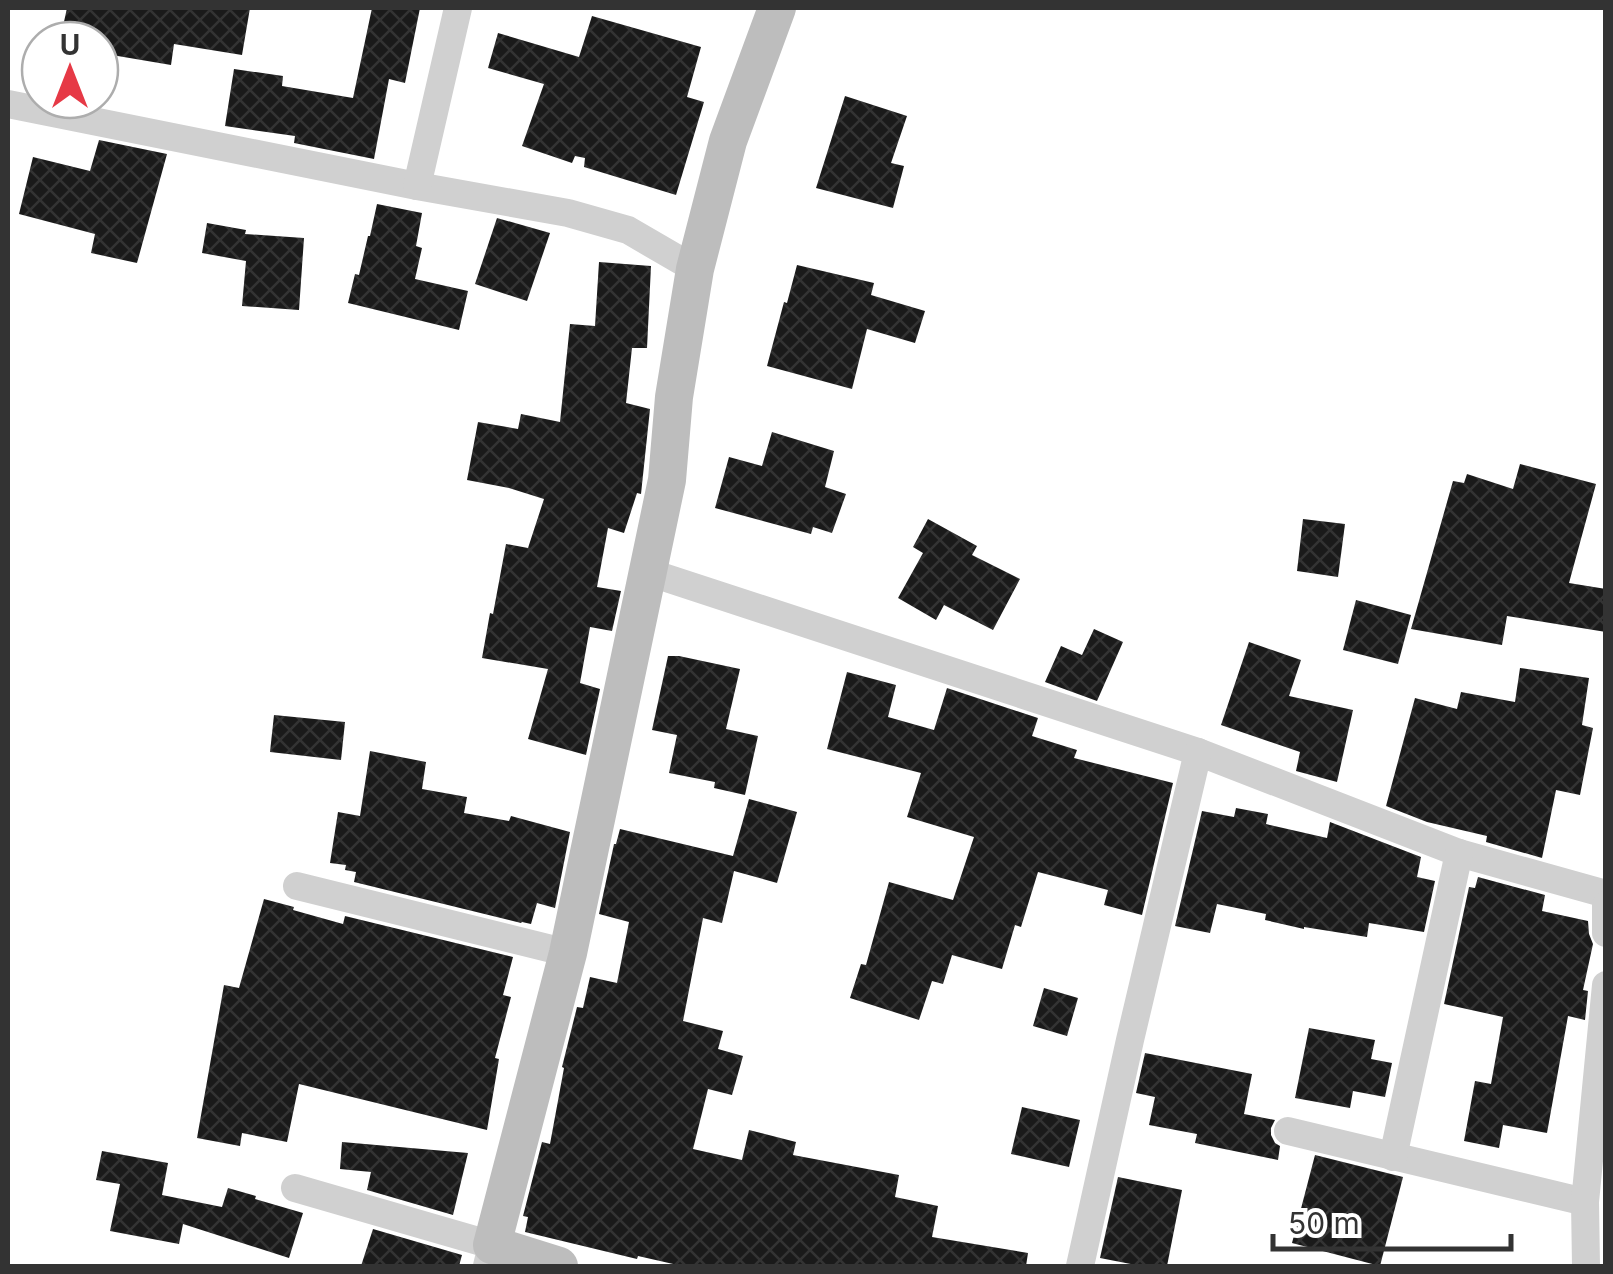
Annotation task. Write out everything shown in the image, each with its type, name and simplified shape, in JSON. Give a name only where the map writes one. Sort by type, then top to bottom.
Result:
[{"type":"street","points":[[417,186],[458,8]]},
{"type":"street","points":[[490,1256],[568,953],[648,572],[667,480],[674,397],[695,269],[728,141],[777,8]]},
{"type":"street","points":[[8,104],[568,213],[628,230],[695,269]]},
{"type":"street","points":[[648,572],[1198,752],[1459,853],[1606,894]]},
{"type":"street","points":[[1080,1266],[1198,752]]},
{"type":"street","points":[[1393,1158],[1459,853]]},
{"type":"street","points":[[297,886],[568,953]]},
{"type":"street","points":[[1606,906],[1606,933]]},
{"type":"street","points":[[1586,1266],[1586,1202],[1606,985]]},
{"type":"street","points":[[1288,1131],[1586,1202]]},
{"type":"street","points":[[295,1188],[490,1256],[559,1266]]},
{"type":"building","points":[[67,8],[250,8],[242,55],[174,44],[171,65],[120,56],[120,20],[64,20]]},
{"type":"building","points":[[372,8],[420,8],[405,83],[389,79],[374,159],[294,143],[295,136],[225,126],[234,69],[283,76],[282,86],[353,98]]},
{"type":"building","points":[[592,16],[701,47],[687,97],[704,102],[676,195],[584,167],[585,158],[575,156],[572,163],[522,146],[544,84],[488,68],[498,33],[579,57]]},
{"type":"building","points":[[845,96],[907,116],[891,163],[904,166],[893,208],[816,188]]},
{"type":"building","points":[[99,140],[167,154],[137,263],[91,253],[95,234],[19,214],[33,157],[90,171]]},
{"type":"building","points":[[377,204],[422,213],[416,246],[422,248],[415,279],[468,291],[459,330],[348,303]]},
{"type":"building","points":[[497,218],[550,233],[527,301],[475,284]]},
{"type":"building","points":[[207,223],[246,230],[245,234],[304,238],[299,310],[242,306],[246,261],[202,253]]},
{"type":"building","points":[[599,262],[651,266],[647,348],[632,348],[626,403],[650,409],[641,494],[637,493],[624,533],[608,528],[597,587],[621,591],[612,631],[590,627],[580,683],[600,689],[586,755],[528,739],[548,669],[482,658],[506,544],[528,548],[544,499],[467,480],[478,422],[518,429],[521,414],[560,422],[570,324],[595,326]]},
{"type":"building","points":[[797,265],[874,283],[871,295],[925,311],[915,343],[867,329],[852,389],[767,366]]},
{"type":"building","points":[[772,432],[834,451],[825,487],[846,494],[832,533],[813,527],[811,534],[715,508],[729,457],[762,466]]},
{"type":"building","points":[[1520,464],[1596,484],[1569,583],[1606,589],[1606,632],[1507,616],[1502,645],[1411,629],[1453,481],[1464,483],[1467,474],[1513,489]]},
{"type":"building","points":[[928,519],[977,546],[972,555],[1020,579],[993,630],[944,605],[936,620],[898,598],[923,553],[913,547]]},
{"type":"building","points":[[1303,519],[1345,524],[1338,577],[1297,571]]},
{"type":"building","points":[[1356,600],[1411,615],[1398,664],[1343,650]]},
{"type":"building","points":[[1094,629],[1123,642],[1097,701],[1045,682],[1061,646],[1082,655]]},
{"type":"building","points":[[1249,642],[1301,660],[1289,696],[1353,710],[1337,782],[1296,771],[1300,752],[1221,725]]},
{"type":"building","points":[[668,656],[740,669],[726,729],[758,736],[745,795],[714,788],[715,782],[669,773],[677,735],[652,730]]},
{"type":"building","points":[[1520,668],[1589,678],[1582,725],[1593,728],[1580,795],[1556,790],[1542,858],[1486,842],[1487,836],[1427,822],[1386,806],[1415,698],[1457,709],[1461,692],[1515,702]]},
{"type":"building","points":[[847,672],[896,685],[888,717],[934,730],[947,688],[1038,718],[1032,736],[1077,750],[1074,758],[1173,783],[1142,915],[1104,905],[1108,890],[1038,872],[1021,927],[1015,925],[1002,969],[952,955],[943,984],[932,981],[919,1020],[850,998],[861,964],[866,965],[889,882],[953,900],[974,837],[907,817],[921,773],[827,749]]},
{"type":"building","points":[[274,715],[345,722],[341,760],[270,752]]},
{"type":"building","points":[[370,751],[426,762],[422,789],[467,797],[464,813],[509,821],[511,816],[570,832],[555,908],[537,903],[531,924],[521,923],[354,882],[356,872],[345,870],[346,865],[330,863],[338,812],[360,816]]},
{"type":"building","points":[[749,799],[797,812],[777,883],[734,871],[722,923],[703,918],[683,1021],[723,1031],[718,1049],[743,1056],[732,1095],[708,1089],[693,1149],[742,1160],[749,1130],[796,1142],[793,1155],[899,1175],[895,1197],[938,1206],[932,1237],[1028,1253],[1026,1266],[682,1266],[525,1232],[528,1217],[523,1216],[542,1142],[550,1144],[562,1067],[577,1007],[583,1008],[590,977],[617,983],[629,922],[599,914],[620,829],[733,856]]},
{"type":"building","points":[[1236,808],[1268,814],[1266,824],[1327,838],[1330,822],[1421,857],[1417,877],[1435,881],[1424,932],[1369,923],[1367,937],[1304,929],[1265,920],[1266,914],[1217,904],[1210,933],[1175,926],[1202,811],[1234,817]]},
{"type":"building","points":[[1478,877],[1545,895],[1542,911],[1588,921],[1593,944],[1583,990],[1588,991],[1585,1020],[1568,1016],[1547,1133],[1503,1125],[1499,1148],[1464,1141],[1475,1081],[1491,1084],[1503,1017],[1444,1004],[1469,887],[1475,888]]},
{"type":"building","points":[[264,899],[343,924],[345,916],[513,957],[503,995],[511,997],[495,1058],[499,1059],[487,1130],[299,1084],[287,1142],[242,1133],[240,1146],[197,1138],[224,985],[239,988]]},
{"type":"building","points":[[1044,988],[1078,998],[1067,1036],[1033,1026]]},
{"type":"building","points":[[1309,1028],[1375,1040],[1371,1059],[1392,1063],[1385,1097],[1353,1091],[1350,1108],[1295,1098]]},
{"type":"building","points":[[1145,1053],[1252,1074],[1244,1114],[1275,1120],[1271,1135],[1280,1146],[1278,1160],[1195,1143],[1197,1134],[1149,1125],[1155,1097],[1136,1093]]},
{"type":"building","points":[[1022,1107],[1080,1120],[1069,1167],[1011,1154]]},
{"type":"building","points":[[342,1142],[468,1153],[453,1215],[367,1190],[371,1172],[340,1169]]},
{"type":"building","points":[[102,1151],[168,1163],[162,1195],[222,1207],[228,1188],[303,1213],[289,1258],[183,1224],[179,1244],[110,1231],[120,1184],[96,1180]]},
{"type":"building","points":[[1315,1155],[1403,1177],[1380,1266],[1292,1243]]},
{"type":"building","points":[[1118,1177],[1182,1190],[1167,1266],[1141,1266],[1100,1258]]},
{"type":"building","points":[[373,1229],[462,1255],[459,1266],[361,1266]]}]
